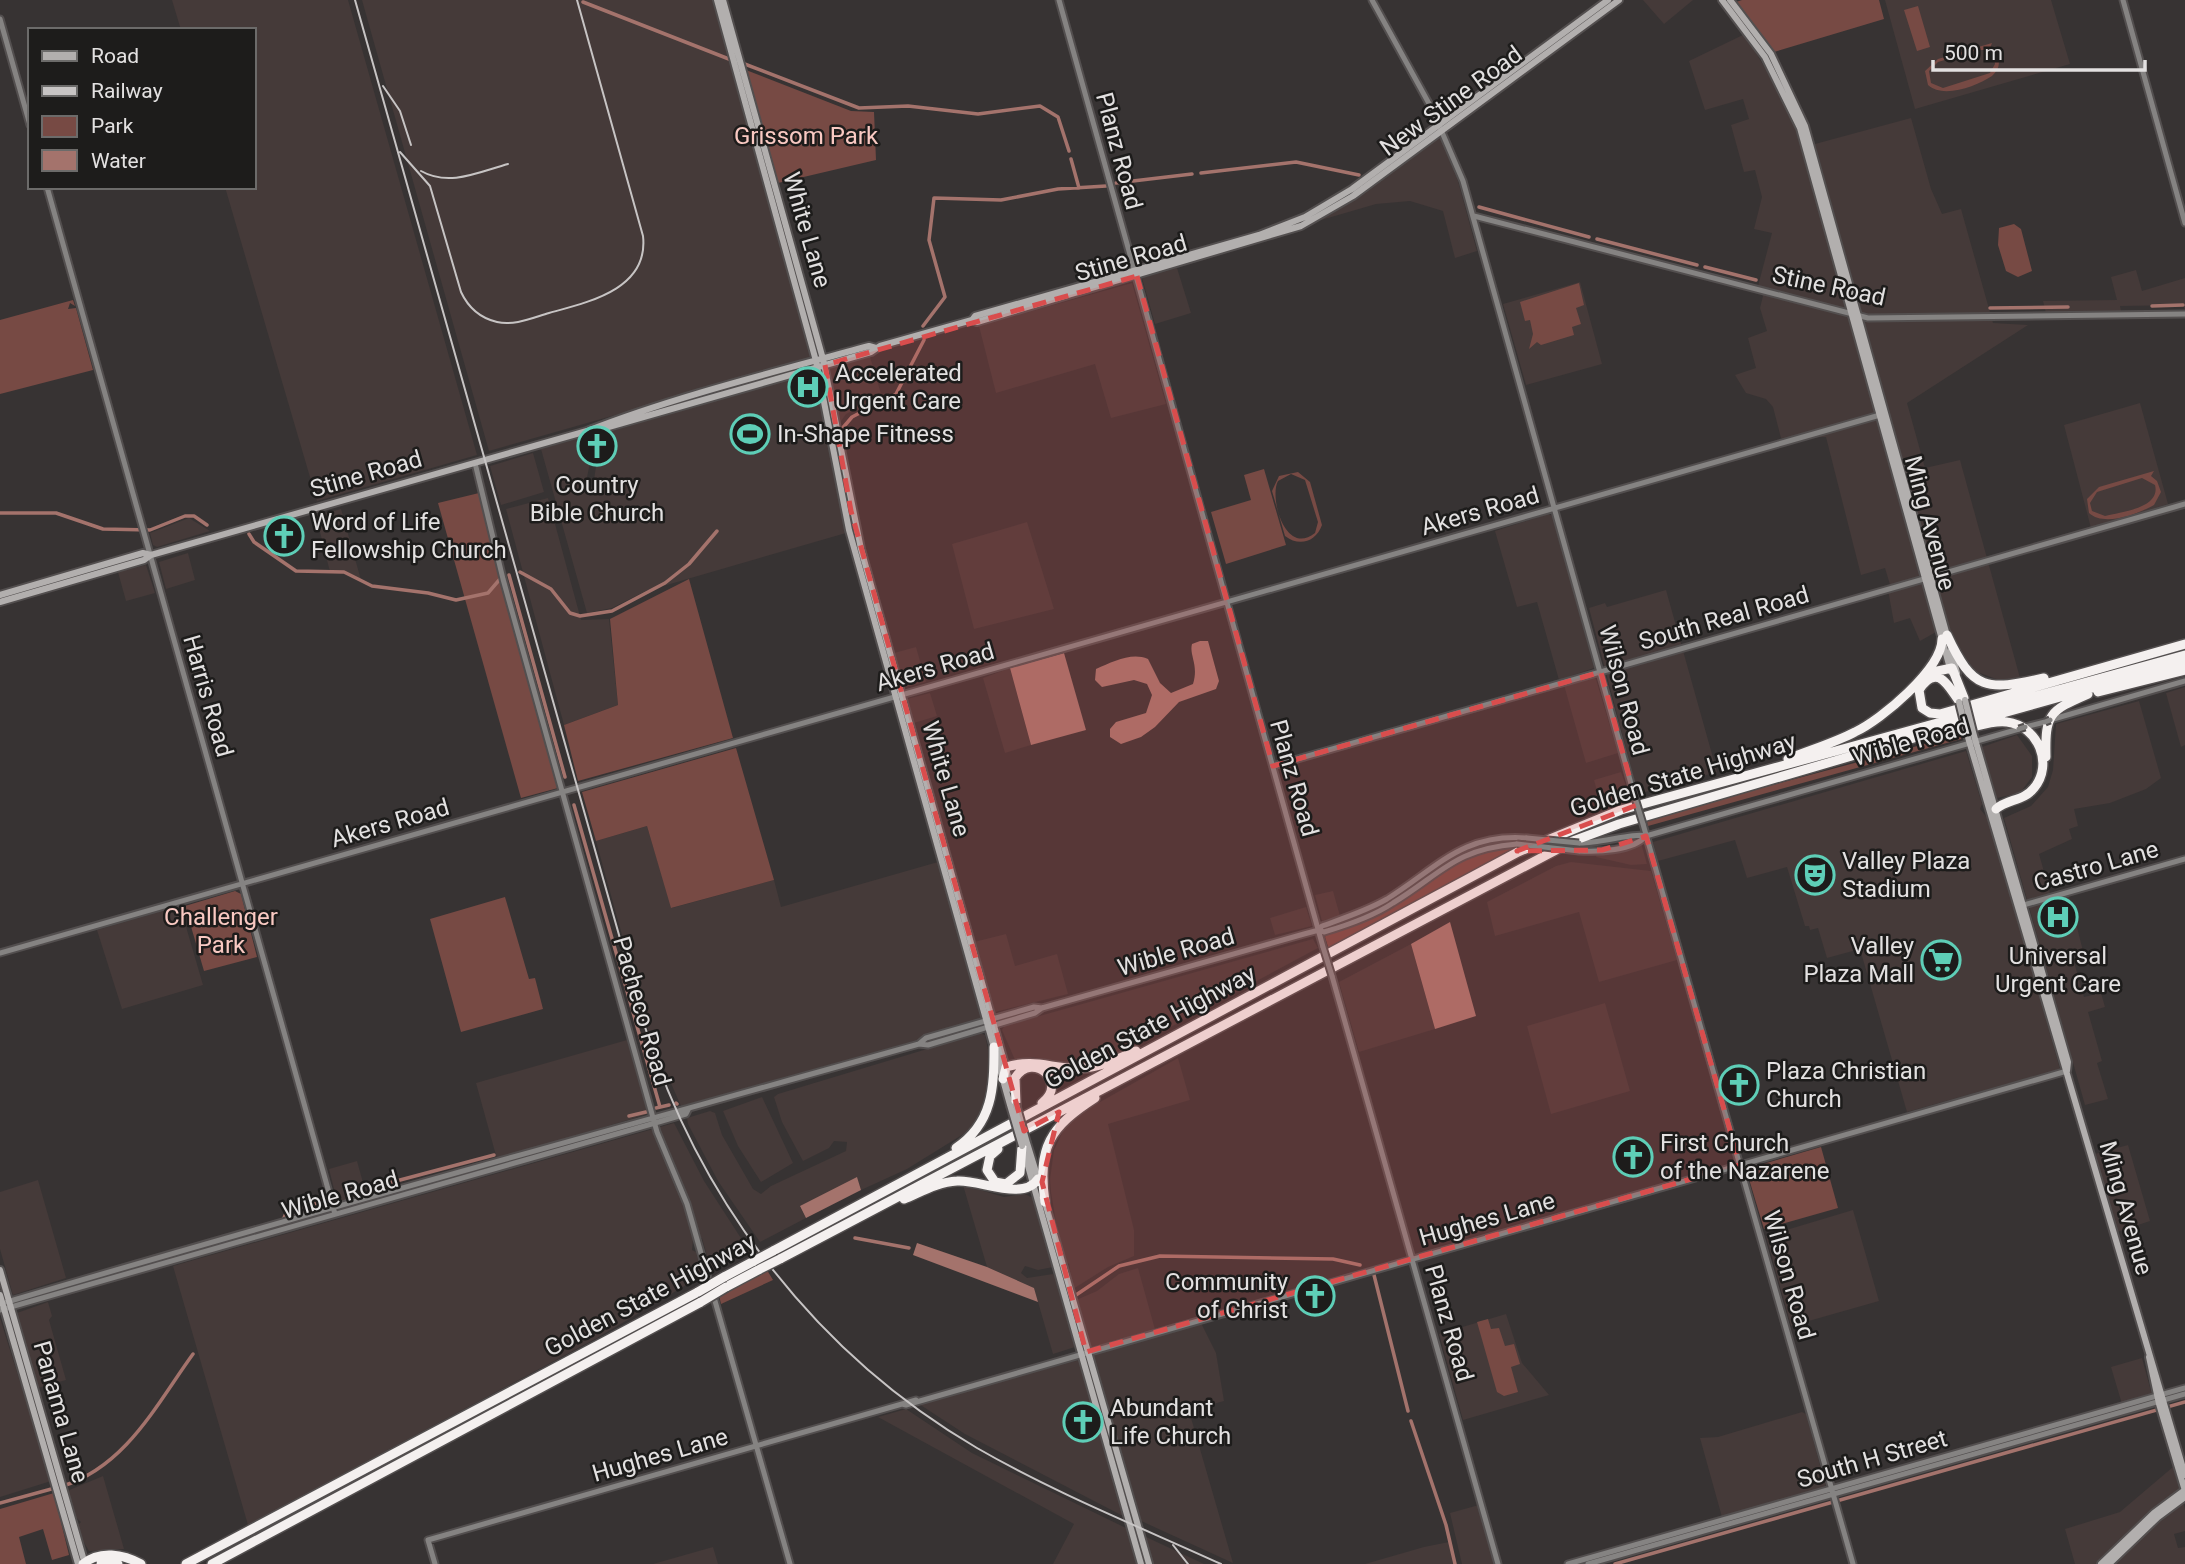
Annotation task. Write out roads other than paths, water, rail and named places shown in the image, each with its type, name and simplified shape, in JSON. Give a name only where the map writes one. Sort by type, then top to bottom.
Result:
[{"type":"highway","points":[[1751,774],[1857,732],[1876,719],[1939,658],[1944,637]]},
{"type":"highway","points":[[1944,637],[1964,669],[1985,685],[2002,688],[2077,675]]},
{"type":"highway","points":[[1962,700],[1949,684],[1940,678],[1929,680],[1919,690],[1922,708],[1937,714],[2185,644]]},
{"type":"highway","name":"Golden State Highway","points":[[212,1564],[700,1297],[1012,1122],[1548,838],[1620,810],[2185,654]]},
{"type":"highway","name":"Golden State Highway","points":[[776,1255],[873,1210],[1573,841],[1619,824],[2027,705],[2185,662]]},
{"type":"highway","points":[[1926,673],[1949,667],[1954,670],[1962,700]]},
{"type":"highway","points":[[2027,705],[2088,694],[2185,670]]},
{"type":"highway","points":[[1993,810],[2018,805],[2036,793],[2046,771],[2046,728],[2049,716],[2060,707],[2088,694]]},
{"type":"highway","points":[[1896,743],[1995,722],[2021,726],[2033,735],[2041,750],[2040,776],[2029,793],[1993,810]]},
{"type":"highway","points":[[1003,1079],[1006,1067],[1034,1061],[1066,1068],[1093,1067],[1173,1037]]},
{"type":"highway","points":[[878,1197],[961,1144],[978,1128],[993,1096],[994,1048]]},
{"type":"highway","points":[[1045,1202],[1043,1159],[1059,1124],[1153,1062]]},
{"type":"highway","points":[[1012,1122],[1050,1096],[1052,1085],[1047,1072],[1034,1067],[1020,1072],[1015,1082],[1013,1104]]},
{"type":"highway","points":[[1025,1145],[1017,1178],[1006,1184],[995,1182],[987,1170],[990,1156],[1026,1129]]},
{"type":"highway","points":[[873,1210],[954,1181],[1010,1189],[1036,1182]]},
{"type":"highway","name":"Golden State Highway","points":[[186,1564],[700,1297]]},
{"type":"highway","points":[[177,1564],[238,1536]]},
{"type":"highway","points":[[219,1564],[235,1551]]},
{"type":"highway","points":[[83,1564],[113,1555],[141,1564]]},
{"type":"highway","points":[[101,1564],[118,1564]]},
{"type":"main road","points":[[717,0],[729,20]]},
{"type":"main road","name":"White Lane","points":[[717,0],[735,53]]},
{"type":"main road","name":"White Lane","points":[[723,0],[746,104],[820,363],[838,439],[858,550],[869,575],[930,817],[940,842]]},
{"type":"main road","name":"New Stine Road","points":[[1299,223],[1353,197],[1608,0]]},
{"type":"main road","name":"New Stine Road","points":[[1442,128],[1619,0]]},
{"type":"main road","points":[[1722,0],[1749,33],[1771,54]]},
{"type":"main road","name":"Ming Avenue","points":[[1730,0],[1771,54],[1803,119],[1856,316],[1884,406],[1892,445]]},
{"type":"main road","points":[[1749,33],[1793,102]]},
{"type":"main road","name":"White Lane","points":[[739,71],[747,84],[812,319],[847,519],[949,873],[964,937],[1006,1067],[1013,1104]]},
{"type":"main road","name":"Ming Avenue","points":[[1793,102],[1820,197],[1839,243],[1871,380],[1900,472],[1970,734],[2009,852],[2030,952],[2067,1071],[2185,1492]]},
{"type":"main road","points":[[746,104],[759,129]]},
{"type":"main road","name":"Stine Road","points":[[972,320],[977,322],[1011,312],[1299,223]]},
{"type":"main road","name":"Stine Road","points":[[592,429],[598,430],[682,406],[727,387],[871,352],[876,348],[972,320],[975,316],[1136,273]]},
{"type":"main road","points":[[801,300],[812,319]]},
{"type":"main road","points":[[1011,312],[1031,300]]},
{"type":"main road","name":"Stine Road","points":[[0,602],[145,560],[150,555],[592,429],[597,425],[752,386],[820,363]]},
{"type":"main road","points":[[752,386],[778,373]]},
{"type":"main road","points":[[1871,380],[1884,406]]},
{"type":"main road","points":[[827,413],[831,416],[838,439]]},
{"type":"main road","name":"Ming Avenue","points":[[1900,472],[1912,506],[1928,577]]},
{"type":"main road","points":[[839,482],[851,511]]},
{"type":"main road","name":"Stine Road","points":[[0,595],[143,553],[150,555]]},
{"type":"main road","points":[[65,583],[95,568]]},
{"type":"main road","name":"Ming Avenue","points":[[1944,637],[1949,667]]},
{"type":"main road","name":"Ming Avenue","points":[[1993,810],[1997,837],[2040,965],[2068,1062],[2067,1071]]},
{"type":"main road","points":[[1997,837],[2009,852]]},
{"type":"main road","name":"White Lane","points":[[949,873],[959,896],[978,963],[994,1048],[1036,1182],[1049,1240],[1069,1287],[1084,1352],[1133,1513],[1144,1563]]},
{"type":"main road","points":[[964,937],[972,959],[978,963]]},
{"type":"main road","points":[[2030,952],[2040,965]]},
{"type":"main road","points":[[2048,1014],[2054,1026],[2058,1027]]},
{"type":"main road","name":"White Lane","points":[[1036,1182],[1045,1202],[1122,1497],[1144,1563]]},
{"type":"main road","name":"Panama Lane","points":[[0,1270],[4,1306],[13,1339],[40,1433],[83,1564]]},
{"type":"main road","name":"Panama Lane","points":[[0,1295],[27,1362],[56,1464],[59,1487]]},
{"type":"main road","points":[[13,1339],[27,1362]]},
{"type":"main road","name":"Ming Avenue","points":[[2164,1412],[2185,1475]]},
{"type":"main road","points":[[40,1433],[51,1459],[56,1464]]},
{"type":"main road","points":[[2101,1564],[2154,1513],[2185,1492]]},
{"type":"main road","points":[[2109,1564],[2185,1492]]},
{"type":"main road","points":[[1122,1497],[1133,1513]]},
{"type":"street","name":"Planz Road","points":[[1059,0],[1498,1564]]},
{"type":"street","name":"Wilson Road","points":[[1371,0],[1442,128],[1474,216],[1635,797],[1853,1564]]},
{"type":"street","points":[[2123,0],[2185,223]]},
{"type":"street","points":[[0,19],[28,118]]},
{"type":"street","name":"Harris Road","points":[[48,189],[335,1211]]},
{"type":"street","name":"Stine Road","points":[[1474,216],[1856,316],[1886,320],[2185,314]]},
{"type":"street","name":"Akers Road","points":[[0,953],[1881,415]]},
{"type":"street","name":"Pacheco Road","points":[[475,463],[503,579],[654,1120],[687,1204],[790,1564]]},
{"type":"street","name":"South Real Road","points":[[1273,766],[2185,504]]},
{"type":"street","name":"Wible Road","points":[[1319,930],[1324,932],[1350,924],[1382,910],[1464,855],[1488,847],[1517,844],[1579,847],[1640,833],[1646,836],[2185,681]]},
{"type":"street","name":"Wible Road","points":[[4,1306],[240,1242],[576,1138],[686,1114],[688,1110],[919,1044],[952,1038],[1034,1007],[1042,1008],[1319,930],[1322,926],[1379,904],[1457,850],[1486,840],[1528,838],[1579,847]]},
{"type":"street","name":"Castro Lane","points":[[2020,906],[2185,859]]},
{"type":"street","name":"Wible Road","points":[[919,1044],[926,1038],[991,1023]]},
{"type":"street","points":[[952,1038],[953,1033],[962,1028]]},
{"type":"street","name":"Hughes Lane","points":[[435,1564],[428,1540],[2067,1071]]},
{"type":"street","name":"Wible Road","points":[[4,1306],[97,1282],[133,1266],[552,1151],[654,1120]]},
{"type":"street","points":[[552,1151],[575,1142],[576,1138]]},
{"type":"street","points":[[240,1242],[270,1227]]},
{"type":"street","name":"South H Street","points":[[2161,1400],[2185,1388]]},
{"type":"street","name":"South H Street","points":[[1588,1564],[1834,1497],[2185,1394]]},
{"type":"street","name":"South H Street","points":[[1568,1564],[1834,1497]]},
{"type":"water","points":[[1208,641],[1219,681],[1216,689],[1179,702],[1155,727],[1141,737],[1121,744],[1110,737],[1110,729],[1116,722],[1146,713],[1152,695],[1147,684],[1134,680],[1102,687],[1095,680],[1096,669],[1129,657],[1142,657],[1148,659],[1160,683],[1171,693],[1193,684],[1195,671],[1192,644]]},
{"type":"water","points":[[1064,653],[1086,730],[1031,745],[1010,668]]},
{"type":"water","points":[[1450,922],[1476,1016],[1435,1029],[1411,944]]},
{"type":"water","points":[[857,1177],[861,1190],[806,1218],[800,1206]]},
{"type":"water","points":[[917,1243],[987,1267],[1034,1288],[1038,1302],[913,1255]]},
{"type":"waterway","points":[[583,2],[734,61]]},
{"type":"waterway","points":[[742,63],[859,108],[908,106],[978,114],[1040,106],[1058,117],[1069,151]]},
{"type":"waterway","points":[[1071,159],[1079,188]]},
{"type":"waterway","points":[[1201,173],[1296,162],[1359,175]]},
{"type":"waterway","points":[[1116,183],[1192,174]]},
{"type":"waterway","points":[[923,326],[945,297],[929,240],[934,198],[1001,200],[1058,189],[1106,186]]},
{"type":"waterway","points":[[1479,207],[1589,237]]},
{"type":"waterway","points":[[1597,239],[1697,265]]},
{"type":"waterway","points":[[1705,267],[1756,280]]},
{"type":"waterway","points":[[2152,306],[2183,305]]},
{"type":"waterway","points":[[1990,308],[2068,307]]},
{"type":"waterway","points":[[841,430],[852,417],[896,394],[924,340]]},
{"type":"waterway","points":[[0,513],[56,513],[103,529],[150,530],[185,516],[194,516],[207,525]]},
{"type":"waterway","points":[[520,572],[551,589],[570,613],[580,616],[612,611],[665,583],[689,564],[717,531]]},
{"type":"waterway","points":[[249,534],[254,542],[296,571],[344,572],[372,586],[428,593],[456,600],[488,593],[500,579]]},
{"type":"waterway","points":[[509,575],[565,777]]},
{"type":"waterway","points":[[574,805],[660,1107]]},
{"type":"waterway","points":[[656,1108],[669,1105]]},
{"type":"waterway","points":[[629,1116],[646,1112]]},
{"type":"waterway","points":[[370,1188],[494,1155]]},
{"type":"waterway","points":[[284,1218],[287,1211],[324,1201]]},
{"type":"waterway","points":[[855,1238],[909,1248]]},
{"type":"waterway","points":[[1076,1295],[1119,1266],[1160,1256],[1333,1259],[1360,1265]]},
{"type":"waterway","points":[[1374,1275],[1408,1411]]},
{"type":"waterway","points":[[63,1486],[85,1477],[122,1449],[138,1432],[193,1354]]},
{"type":"waterway","points":[[1615,1564],[2185,1402]]},
{"type":"waterway","points":[[1411,1421],[1446,1525],[1455,1564]]},
{"type":"waterway","points":[[0,1503],[55,1488]]},
{"type":"railway","points":[[355,0],[645,1027],[669,1092],[698,1154],[732,1213],[772,1269],[817,1320],[866,1368],[919,1410],[977,1448],[1037,1480],[1221,1564]]},
{"type":"railway","points":[[400,152],[430,186],[461,292],[471,307],[485,318],[503,323],[523,321],[598,298],[626,281],[636,269],[642,254],[643,236],[577,0]]},
{"type":"railway","points":[[383,86],[400,111],[411,145]]},
{"type":"railway","points":[[421,171],[432,176],[453,178],[508,164]]},
{"type":"railway","points":[[1173,1545],[1188,1564]]},
{"type":"place","name":"Accelerated Urgent Care","points":[[808,387]]},
{"type":"place","name":"In-Shape Fitness","points":[[750,434]]},
{"type":"place","name":"Country Bible Church","points":[[597,446]]},
{"type":"place","name":"Word of Life Fellowship Church","points":[[284,536]]},
{"type":"place","name":"Valley Plaza Stadium","points":[[1815,875]]},
{"type":"place","name":"Universal Urgent Care","points":[[2058,917]]},
{"type":"place","name":"Valley Plaza Mall","points":[[1941,960]]},
{"type":"place","name":"Plaza Christian Church","points":[[1739,1085]]},
{"type":"place","name":"First Church of the Nazarene","points":[[1633,1157]]},
{"type":"place","name":"Community of Christ","points":[[1315,1296]]},
{"type":"place","name":"Abundant Life Church","points":[[1083,1422]]},
{"type":"park label","name":"Grissom Park","points":[[806,136]]},
{"type":"park label","name":"Challenger Park","points":[[221,931]]}]
